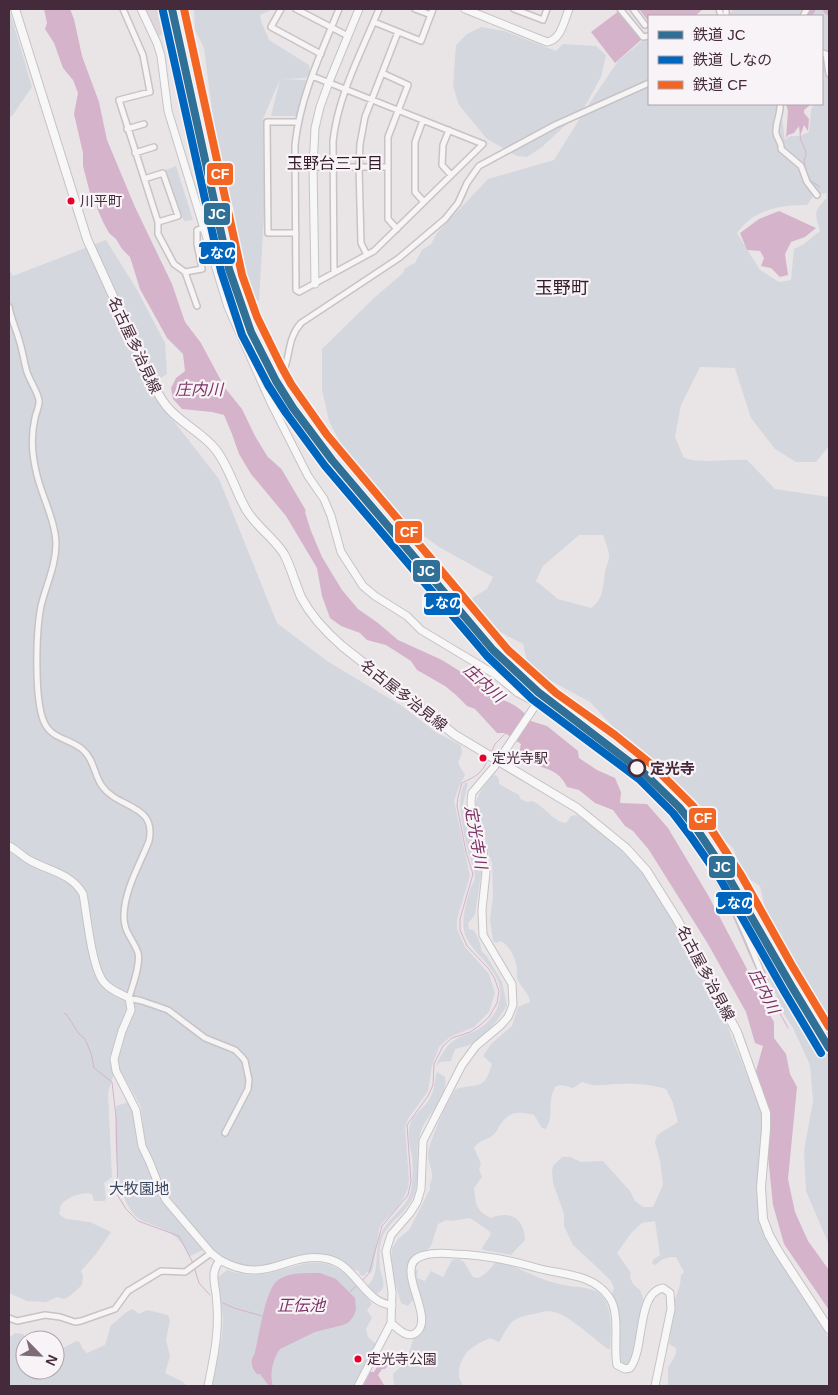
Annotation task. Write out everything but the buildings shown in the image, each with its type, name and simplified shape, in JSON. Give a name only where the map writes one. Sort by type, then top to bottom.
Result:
[{"type":"main road","name":"名古屋多治見線","points":[[15,9],[87,240],[161,399],[169,410],[215,449],[223,461],[246,510],[278,545],[285,556],[302,598],[324,630],[455,735],[577,808],[626,848],[646,870],[678,921],[737,1032],[766,1112],[760,1186],[763,1219],[778,1251],[829,1329]]},
{"type":"street","points":[[123,9],[143,55],[150,92],[119,100],[158,222],[158,234],[174,264],[185,272],[197,306]]},
{"type":"street","points":[[141,9],[161,56],[168,111],[228,308],[264,389],[308,476],[324,499],[341,552],[363,586],[375,596],[407,616],[421,630],[496,675],[518,693],[537,703],[598,746],[651,790],[679,822],[703,854],[718,879],[738,918],[765,982]]},
{"type":"street","points":[[281,9],[272,27],[321,54]]},
{"type":"street","points":[[296,9],[348,36]]},
{"type":"street","points":[[312,76],[483,144],[374,251],[300,292],[296,290],[295,167],[297,122],[312,76],[339,9]]},
{"type":"street","points":[[315,284],[313,167],[316,122],[329,82],[359,9]]},
{"type":"street","points":[[334,272],[334,126],[346,89],[379,9]]},
{"type":"street","points":[[416,9],[431,15]]},
{"type":"street","points":[[374,22],[421,41],[434,9]]},
{"type":"street","points":[[465,9],[547,42],[554,42],[558,37],[569,9]]},
{"type":"street","points":[[516,9],[543,20],[547,9]]},
{"type":"street","points":[[620,9],[643,37],[648,36]]},
{"type":"street","points":[[633,9],[645,25]]},
{"type":"street","points":[[367,255],[361,243],[359,167],[362,130],[398,32]]},
{"type":"street","points":[[823,53],[826,54],[829,74]]},
{"type":"street","points":[[382,73],[408,85],[388,137],[388,219],[397,229]]},
{"type":"street","points":[[280,378],[285,370],[294,331],[301,323],[399,258],[445,219],[458,203],[467,183],[480,166],[555,125],[648,83]]},
{"type":"street","points":[[780,105],[776,135],[781,143],[781,149],[801,166],[807,182],[817,195]]},
{"type":"street","points":[[423,120],[415,142],[415,192],[424,202]]},
{"type":"street","points":[[296,233],[268,233],[267,122],[297,122]]},
{"type":"street","points":[[127,129],[144,124]]},
{"type":"street","points":[[449,130],[443,145],[442,165],[452,175]]},
{"type":"street","points":[[136,153],[154,147]]},
{"type":"street","points":[[295,167],[388,167]]},
{"type":"street","points":[[144,179],[164,173],[178,216],[158,222]]},
{"type":"street","points":[[185,272],[202,269],[197,244],[197,230],[204,228]]},
{"type":"street","points":[[9,307],[21,345],[26,371],[40,402],[34,419],[34,461],[40,490],[50,517],[56,542],[54,564],[43,598],[39,623],[37,670],[39,704],[43,720],[52,733],[83,749],[89,757],[98,779],[108,793],[142,812],[149,824],[150,833],[148,841],[129,889],[124,913],[124,926],[138,956],[136,974],[129,998],[131,1010],[122,1031],[114,1059],[116,1071],[136,1110],[142,1146],[158,1186],[166,1200],[211,1253],[220,1260],[235,1268],[252,1271],[306,1259],[329,1259],[344,1267],[382,1304],[392,1305]]},
{"type":"street","points":[[264,389],[273,384]]},
{"type":"street","points":[[358,1386],[391,1323],[392,1292],[386,1264],[386,1251],[391,1235],[417,1202],[422,1190],[423,1141],[462,1065],[476,1046],[508,1018],[513,1005],[512,984],[483,935],[482,910],[486,872],[470,808],[472,794],[495,758],[537,703]]},
{"type":"street","points":[[9,846],[32,862],[70,878],[78,886],[83,894],[96,963],[101,978],[107,985],[129,998],[168,1010],[205,1038],[235,1050],[242,1057],[245,1061],[249,1080],[248,1089],[225,1133]]},
{"type":"street","points":[[9,1318],[17,1321],[45,1315],[60,1316],[75,1322],[81,1321],[114,1309],[128,1291],[161,1271],[182,1273],[211,1253]]},
{"type":"street","points":[[391,1323],[403,1333],[409,1335],[416,1333],[421,1327],[420,1309],[411,1281],[410,1271],[412,1263],[418,1257],[439,1253],[472,1254],[503,1258],[579,1276],[603,1291],[610,1298],[613,1307],[616,1365],[625,1369],[630,1368],[636,1358],[640,1331],[651,1296],[663,1288],[670,1293],[671,1309],[655,1386]]},
{"type":"street","points":[[208,1386],[218,1336],[218,1312],[213,1273],[220,1260]]},
{"type":"shaded area","points":[[144,9],[168,9],[173,33],[157,36]]},
{"type":"green space","points":[[9,9],[32,87],[12,116],[9,117]]},
{"type":"green space","points":[[194,9],[273,9],[260,15],[269,40],[309,65],[310,73],[305,78],[281,79],[306,80],[296,116],[271,116],[280,79],[263,119],[265,198],[259,301],[255,298],[234,232],[216,141],[204,48],[195,30]]},
{"type":"green space","points":[[735,9],[825,9],[829,13],[829,446],[816,462],[796,462],[775,449],[751,418],[735,368],[700,367],[681,405],[675,437],[684,458],[708,461],[747,460],[775,489],[829,497],[829,1245],[806,1191],[804,1151],[813,1101],[810,1065],[793,1028],[784,1014],[766,971],[758,937],[766,912],[760,886],[743,875],[733,848],[724,840],[717,826],[683,802],[590,702],[529,669],[523,644],[502,633],[485,628],[462,604],[487,589],[493,577],[439,547],[381,505],[350,462],[329,421],[322,390],[322,349],[374,298],[403,273],[405,268],[415,263],[422,250],[431,244],[437,233],[488,179],[554,160],[618,61],[648,36],[648,105],[780,105],[785,140],[790,136],[800,136],[809,132],[811,110],[814,105],[823,105],[823,15],[726,15]],"holes":[[[826,193],[827,198],[819,206],[816,213],[820,231],[804,244],[794,249],[791,280],[779,282],[760,270],[737,233],[744,225],[752,218],[768,210],[787,206],[807,205],[814,195]],[[579,535],[603,535],[609,559],[602,593],[598,601],[591,608],[558,599],[536,581],[543,566]]]},
{"type":"green space","points":[[481,27],[504,31],[556,51],[563,44],[596,46],[606,55],[601,77],[584,108],[542,147],[527,157],[517,156],[487,139],[459,105],[453,86],[456,45],[467,34]]},
{"type":"green space","points":[[176,166],[193,220],[184,221],[166,170]]},
{"type":"green space","points":[[106,240],[136,288],[165,343],[167,374],[147,387],[219,479],[277,623],[327,661],[402,706],[437,733],[461,745],[462,753],[458,763],[465,775],[454,801],[470,876],[457,919],[457,929],[465,947],[489,974],[495,993],[489,1012],[474,1027],[450,1037],[439,1047],[432,1066],[428,1091],[408,1119],[405,1127],[408,1188],[398,1207],[382,1223],[379,1229],[373,1268],[371,1273],[367,1272],[364,1276],[360,1275],[359,1271],[349,1268],[328,1256],[263,1267],[237,1266],[220,1257],[209,1247],[162,1187],[156,1165],[145,1145],[141,1107],[122,1073],[114,1073],[108,1093],[112,1177],[104,1183],[105,1201],[94,1201],[92,1194],[89,1193],[80,1194],[63,1202],[59,1214],[66,1219],[90,1222],[111,1232],[96,1254],[81,1271],[83,1276],[82,1285],[70,1296],[64,1299],[57,1297],[46,1302],[27,1301],[9,1293],[9,270],[13,276]]},
{"type":"green space","points":[[496,775],[499,779],[499,784],[519,795],[520,799],[537,803],[561,822],[566,823],[571,816],[577,815],[602,832],[641,870],[670,914],[722,1012],[761,1111],[762,1132],[758,1215],[770,1244],[829,1338],[829,1386],[668,1386],[668,1368],[676,1354],[676,1348],[669,1344],[675,1299],[681,1275],[684,1272],[676,1257],[665,1258],[656,1265],[652,1264],[653,1260],[660,1255],[655,1221],[642,1223],[632,1232],[617,1253],[631,1273],[630,1278],[640,1290],[645,1303],[634,1357],[628,1366],[621,1364],[619,1361],[616,1308],[612,1294],[614,1288],[611,1281],[573,1245],[564,1226],[564,1214],[553,1183],[552,1170],[553,1166],[562,1157],[570,1157],[581,1162],[603,1161],[630,1191],[635,1201],[643,1207],[653,1207],[663,1185],[660,1160],[655,1143],[657,1135],[678,1122],[673,1103],[666,1089],[654,1086],[642,1084],[596,1085],[582,1082],[573,1088],[562,1085],[556,1086],[551,1097],[550,1118],[546,1129],[542,1128],[534,1115],[515,1113],[507,1117],[494,1134],[474,1148],[481,1163],[479,1169],[482,1177],[474,1188],[475,1198],[479,1209],[491,1218],[505,1215],[516,1218],[522,1227],[525,1240],[511,1255],[483,1250],[482,1248],[491,1234],[470,1218],[446,1220],[438,1224],[431,1246],[425,1252],[412,1257],[410,1262],[408,1278],[414,1299],[408,1306],[401,1303],[393,1277],[392,1248],[398,1239],[409,1230],[430,1189],[432,1175],[428,1154],[439,1121],[456,1089],[483,1082],[492,1064],[483,1056],[491,1044],[512,1026],[518,1007],[530,1002],[528,995],[517,978],[512,953],[504,943],[493,941],[490,919],[493,897],[492,863],[481,820],[475,810],[480,792],[492,776]]},
{"type":"green space","points":[[465,783],[468,783],[463,804],[464,817],[482,868],[475,915],[468,923],[469,929],[473,930],[477,935],[482,952],[486,955],[502,982],[507,1005],[500,1016],[479,1039],[467,1046],[455,1049],[451,1061],[440,1062],[436,1067],[439,1059],[452,1041],[486,1024],[495,1012],[500,997],[498,980],[489,966],[471,946],[464,927],[465,906],[475,876],[460,810],[460,799]]},
{"type":"green space","points":[[437,1072],[445,1077],[444,1091],[421,1131],[418,1148],[417,1183],[412,1199],[388,1227],[382,1238],[379,1261],[383,1285],[381,1291],[375,1295],[367,1286],[374,1276],[379,1239],[386,1226],[409,1197],[411,1191],[413,1169],[409,1137],[410,1125],[432,1095]]},
{"type":"green space","name":"大牧園地","points":[[129,1102],[157,1190],[203,1250],[190,1256],[175,1236],[139,1219],[130,1209],[124,1196],[117,1166],[116,1106]]},
{"type":"green space","points":[[459,1259],[464,1262],[473,1277],[478,1278],[485,1274],[497,1261],[548,1281],[593,1290],[600,1294],[605,1300],[610,1316],[610,1349],[567,1318],[549,1311],[523,1316],[514,1320],[508,1326],[499,1342],[490,1338],[469,1350],[459,1368],[459,1378],[464,1386],[394,1386],[393,1374],[403,1363],[413,1339],[422,1332],[425,1322],[413,1273],[415,1269],[418,1270],[417,1278],[425,1281],[431,1271],[443,1277],[452,1260]]},
{"type":"green space","name":"定光寺公園","points":[[307,1263],[325,1263],[340,1270],[358,1286],[372,1304],[367,1310],[372,1318],[366,1329],[368,1337],[377,1345],[355,1386],[212,1386],[222,1336],[223,1319],[218,1277],[227,1270],[249,1275],[268,1273]]},
{"type":"green space","points":[[133,1309],[139,1314],[147,1310],[168,1315],[170,1321],[166,1340],[170,1356],[165,1373],[187,1386],[9,1386],[9,1338],[15,1333],[15,1380],[65,1380],[65,1347],[76,1341],[80,1342],[82,1348],[87,1353],[105,1345],[111,1325]]},
{"type":"water","name":"庄内川","points":[[44,9],[70,9],[82,56],[99,102],[107,140],[135,207],[172,284],[185,322],[201,343],[225,388],[242,409],[255,436],[289,492],[305,512],[322,557],[342,590],[358,609],[398,640],[442,660],[482,685],[494,698],[515,706],[531,721],[547,726],[578,751],[579,758],[597,770],[615,778],[621,792],[620,803],[647,804],[668,828],[708,895],[747,969],[753,986],[774,1022],[774,1038],[786,1054],[790,1074],[797,1087],[788,1179],[795,1212],[808,1241],[829,1270],[829,1310],[784,1244],[773,1205],[768,1156],[770,1112],[756,1071],[763,1046],[755,1043],[746,1012],[708,944],[649,850],[633,831],[625,826],[613,810],[595,803],[579,790],[567,787],[557,774],[525,759],[519,753],[521,744],[505,733],[497,733],[475,709],[467,706],[445,686],[417,670],[411,661],[386,645],[367,640],[360,633],[341,626],[330,618],[322,596],[317,568],[286,516],[251,474],[239,454],[224,415],[182,409],[173,399],[171,388],[176,378],[185,371],[183,354],[167,338],[140,289],[130,257],[109,233],[97,208],[98,200],[90,193],[83,166],[83,153],[74,114],[78,93],[73,80],[63,68],[54,43],[45,29],[47,23]]},
{"type":"water","points":[[639,9],[703,9],[696,15],[648,15],[648,21]]},
{"type":"water","points":[[619,11],[641,40],[615,63],[591,32]]},
{"type":"water","points":[[786,105],[810,105],[804,110],[809,119],[808,131],[804,125],[800,136],[799,126],[794,133],[786,138],[788,111]]},
{"type":"water","points":[[779,211],[816,228],[805,237],[791,242],[785,254],[788,275],[780,277],[771,268],[761,266],[764,258],[760,251],[747,250],[740,233],[759,219]]},
{"type":"water","name":"正伝池","points":[[320,1273],[336,1279],[355,1298],[356,1310],[353,1317],[343,1325],[315,1332],[280,1349],[272,1367],[271,1377],[273,1386],[269,1386],[260,1374],[254,1371],[252,1358],[255,1354],[269,1293],[273,1285],[282,1277]]},
{"type":"water","points":[[381,1354],[387,1358],[389,1364],[378,1375],[384,1385],[363,1386],[370,1372],[374,1372],[377,1367],[374,1364]]},
{"type":"waterway","points":[[808,15],[811,9]]},
{"type":"waterway","points":[[800,135],[806,153],[804,160],[806,173]]},
{"type":"waterway","points":[[808,179],[820,187]]},
{"type":"waterway","points":[[194,208],[199,226]]},
{"type":"waterway","name":"庄内川","points":[[267,462],[278,472],[301,511]]},
{"type":"waterway","name":"定光寺川","points":[[491,753],[495,744],[506,733]]},
{"type":"waterway","name":"定光寺川","points":[[361,1282],[369,1273],[382,1226],[408,1195],[411,1181],[407,1125],[428,1096],[433,1085],[434,1064],[443,1046],[452,1038],[470,1032],[479,1026],[489,1017],[497,1003],[499,991],[494,977],[467,946],[460,930],[460,919],[473,874],[466,852],[457,806],[458,797],[462,783],[478,774],[488,759]]},
{"type":"waterway","points":[[636,781],[650,793]]},
{"type":"waterway","points":[[655,798],[684,833],[710,871],[725,898],[756,968]]},
{"type":"waterway","points":[[764,984],[788,1028]]},
{"type":"waterway","points":[[64,1013],[79,1034],[85,1039],[91,1053],[94,1068],[112,1082],[116,1117],[118,1196],[126,1209],[138,1221],[179,1236],[193,1263]]},
{"type":"waterway","points":[[194,1267],[199,1283],[210,1295]]},
{"type":"waterway","name":"定光寺川","points":[[350,1292],[358,1284]]},
{"type":"waterway","points":[[223,1303],[262,1316]]},
{"type":"rail line","name":"JC","points":[[172,9],[229,269],[251,332],[276,381],[293,408],[332,460],[493,650],[538,692],[644,773],[679,807],[696,828],[726,873],[829,1048]]},
{"type":"rail line","name":"CF","points":[[184,9],[242,275],[257,317],[291,384],[327,435],[508,650],[556,693],[615,735],[651,764],[692,805],[711,829],[741,875],[829,1027]]},
{"type":"rail line","name":"しなの","points":[[163,11],[221,271],[242,335],[268,385],[325,466],[487,656],[532,699],[639,779],[673,813],[719,877],[821,1053]]},
{"type":"place","name":"川平町","points":[[71,201]]},
{"type":"place","name":"定光寺駅","points":[[483,758]]},
{"type":"place","name":"定光寺","points":[[637,768]]},
{"type":"place","name":"定光寺公園","points":[[358,1359]]},
{"type":"district","name":"玉野台三丁目","points":[[335,163]]},
{"type":"district","name":"玉野町","points":[[562,288]]}]
